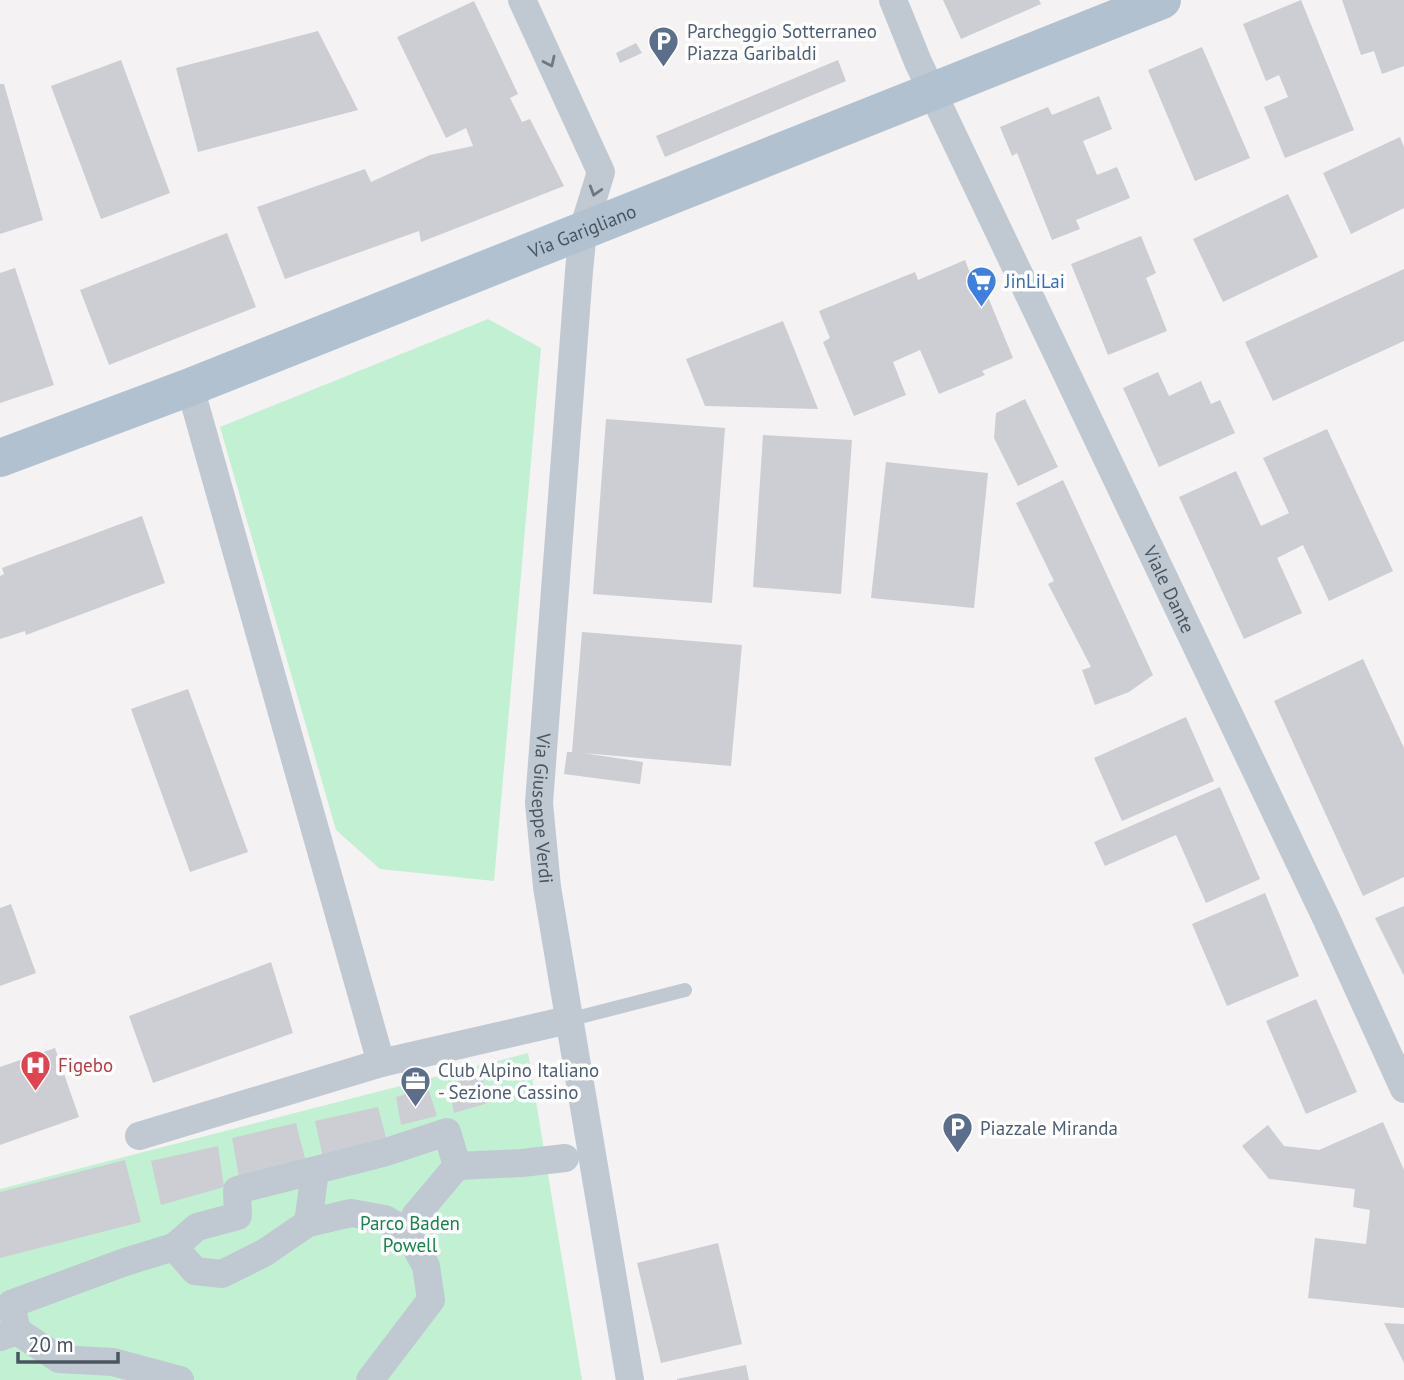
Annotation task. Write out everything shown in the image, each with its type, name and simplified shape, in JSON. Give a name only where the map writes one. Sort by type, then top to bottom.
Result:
[{"type":"main road","name":"Via Garigliano","points":[[0,458],[191,387],[583,230],[926,76],[1162,0]]},
{"type":"street","name":"Via Giuseppe Verdi","points":[[522,0],[601,172],[583,230],[539,803],[547,887],[630,1380]]},
{"type":"street","name":"Viale Dante","points":[[893,0],[926,76],[1327,920],[1404,1089]]},
{"type":"street","points":[[191,387],[381,1063]]},
{"type":"street","points":[[139,1136],[381,1063],[568,1020]]},
{"type":"street","points":[[180,1380],[113,1362],[62,1370],[8,1334],[11,1304],[112,1266],[174,1247],[197,1227],[238,1216],[237,1190],[383,1153],[447,1132],[457,1166]]},
{"type":"street","points":[[408,1233],[415,1216],[457,1166],[565,1158]]},
{"type":"street","points":[[308,1223],[315,1171]]},
{"type":"street","points":[[174,1247],[195,1271],[222,1274],[264,1253],[308,1223],[351,1213],[385,1219],[408,1233],[426,1266],[431,1300],[370,1380]]},
{"type":"lane","points":[[568,1020],[685,990]]},
{"type":"green space","points":[[488,319],[541,348],[494,881],[380,869],[336,830],[220,427]]},
{"type":"green space","name":"Parco Baden Powell","points":[[528,1053],[582,1380],[0,1380],[0,1189]]},
{"type":"building","points":[[943,0],[1039,0],[1041,4],[961,39]]},
{"type":"building","points":[[1301,0],[1354,130],[1285,158],[1264,107],[1288,97],[1279,75],[1266,81],[1243,24]]},
{"type":"building","points":[[1342,0],[1404,0],[1404,66],[1382,74],[1374,51],[1361,55]]},
{"type":"building","points":[[474,1],[518,94],[510,98],[522,122],[530,119],[564,186],[421,242],[419,231],[285,279],[257,207],[365,169],[371,182],[430,155],[473,146],[466,128],[446,138],[397,37]]},
{"type":"building","points":[[318,31],[358,110],[198,152],[176,68]]},
{"type":"building","points":[[636,43],[642,53],[620,63],[616,53]]},
{"type":"building","points":[[1202,47],[1250,158],[1195,181],[1148,70]]},
{"type":"building","points":[[121,60],[170,193],[101,219],[51,86]]},
{"type":"building","points":[[838,60],[846,81],[665,157],[656,136]]},
{"type":"building","points":[[0,84],[4,84],[43,220],[0,234]]},
{"type":"building","points":[[1099,96],[1112,129],[1083,141],[1097,175],[1117,167],[1130,198],[1076,220],[1080,229],[1052,240],[1017,153],[1012,156],[1000,127],[1048,107],[1052,115]]},
{"type":"building","points":[[1400,137],[1404,147],[1404,208],[1351,234],[1323,173]]},
{"type":"building","points":[[1288,194],[1318,257],[1223,302],[1193,239]]},
{"type":"building","points":[[227,233],[256,307],[109,365],[80,290]]},
{"type":"building","points":[[1141,236],[1156,273],[1146,278],[1167,331],[1108,355],[1071,264]]},
{"type":"building","points":[[965,260],[978,294],[986,292],[1013,358],[982,371],[985,375],[939,394],[920,350],[893,362],[906,395],[854,416],[823,342],[830,338],[819,311],[915,272],[918,280]]},
{"type":"building","points":[[15,268],[54,385],[0,403],[0,273]]},
{"type":"building","points":[[1404,269],[1404,341],[1273,401],[1245,342]]},
{"type":"building","points":[[783,321],[818,409],[705,406],[686,359]]},
{"type":"building","points":[[1158,372],[1169,396],[1201,381],[1211,404],[1220,400],[1235,433],[1159,467],[1123,388]]},
{"type":"building","points":[[1025,399],[1058,467],[1018,486],[994,438],[996,413]]},
{"type":"building","points":[[606,419],[725,428],[712,603],[593,594]]},
{"type":"building","points":[[1327,429],[1393,571],[1329,601],[1303,545],[1277,558],[1302,613],[1244,639],[1179,497],[1236,471],[1261,526],[1289,513],[1263,458]]},
{"type":"building","points":[[763,435],[852,440],[841,594],[753,587]]},
{"type":"building","points":[[886,462],[988,473],[974,608],[871,598]]},
{"type":"building","points":[[1063,480],[1153,675],[1129,692],[1095,705],[1082,670],[1091,667],[1048,584],[1054,581],[1016,503]]},
{"type":"building","points":[[142,516],[165,583],[26,635],[25,631],[0,639],[0,576],[4,574],[2,568]]},
{"type":"building","points":[[582,632],[742,645],[731,766],[583,753],[643,762],[640,784],[564,774],[567,752],[572,752]]},
{"type":"building","points":[[1363,659],[1404,748],[1404,877],[1363,896],[1274,701]]},
{"type":"building","points":[[188,689],[248,852],[190,872],[131,709]]},
{"type":"building","points":[[1186,717],[1214,781],[1122,821],[1094,758]]},
{"type":"building","points":[[1220,787],[1260,879],[1206,903],[1176,835],[1105,866],[1094,842]]},
{"type":"building","points":[[1265,893],[1299,976],[1227,1006],[1192,924]]},
{"type":"building","points":[[11,904],[36,973],[0,986],[0,908]]},
{"type":"building","points":[[1404,906],[1404,976],[1375,918]]},
{"type":"building","points":[[271,962],[293,1033],[153,1083],[129,1016]]},
{"type":"building","points":[[1316,999],[1357,1092],[1306,1114],[1266,1021]]},
{"type":"building","name":"Figebo","points":[[55,1048],[79,1117],[0,1145],[0,1067]]},
{"type":"building","points":[[481,1074],[488,1103],[454,1113],[448,1084]]},
{"type":"building","points":[[428,1088],[437,1116],[401,1125],[396,1097]]},
{"type":"building","points":[[378,1107],[388,1145],[324,1162],[315,1121]]},
{"type":"building","points":[[1383,1122],[1404,1170],[1404,1308],[1308,1298],[1315,1238],[1366,1244],[1370,1210],[1353,1207],[1355,1189],[1269,1179],[1242,1146],[1268,1125],[1284,1146],[1319,1150]]},
{"type":"building","points":[[296,1123],[307,1166],[240,1183],[232,1138]]},
{"type":"building","points":[[218,1146],[224,1187],[161,1205],[151,1161]]},
{"type":"building","points":[[125,1160],[141,1222],[0,1258],[0,1192]]},
{"type":"building","points":[[718,1243],[742,1344],[661,1363],[637,1263]]},
{"type":"building","points":[[1384,1323],[1404,1324],[1404,1363]]},
{"type":"building","points":[[746,1365],[749,1380],[677,1380],[677,1379]]},
{"type":"place","name":"Parcheggio Sotterraneo Piazza Garibaldi","points":[[664,69]]},
{"type":"place","name":"JinLiLai","points":[[982,308]]},
{"type":"place","name":"Figebo","points":[[35,1092]]},
{"type":"place","name":"Club Alpino Italiano - Sezione Cassino","points":[[415,1108]]},
{"type":"place","name":"Piazzale Miranda","points":[[957,1155]]}]
